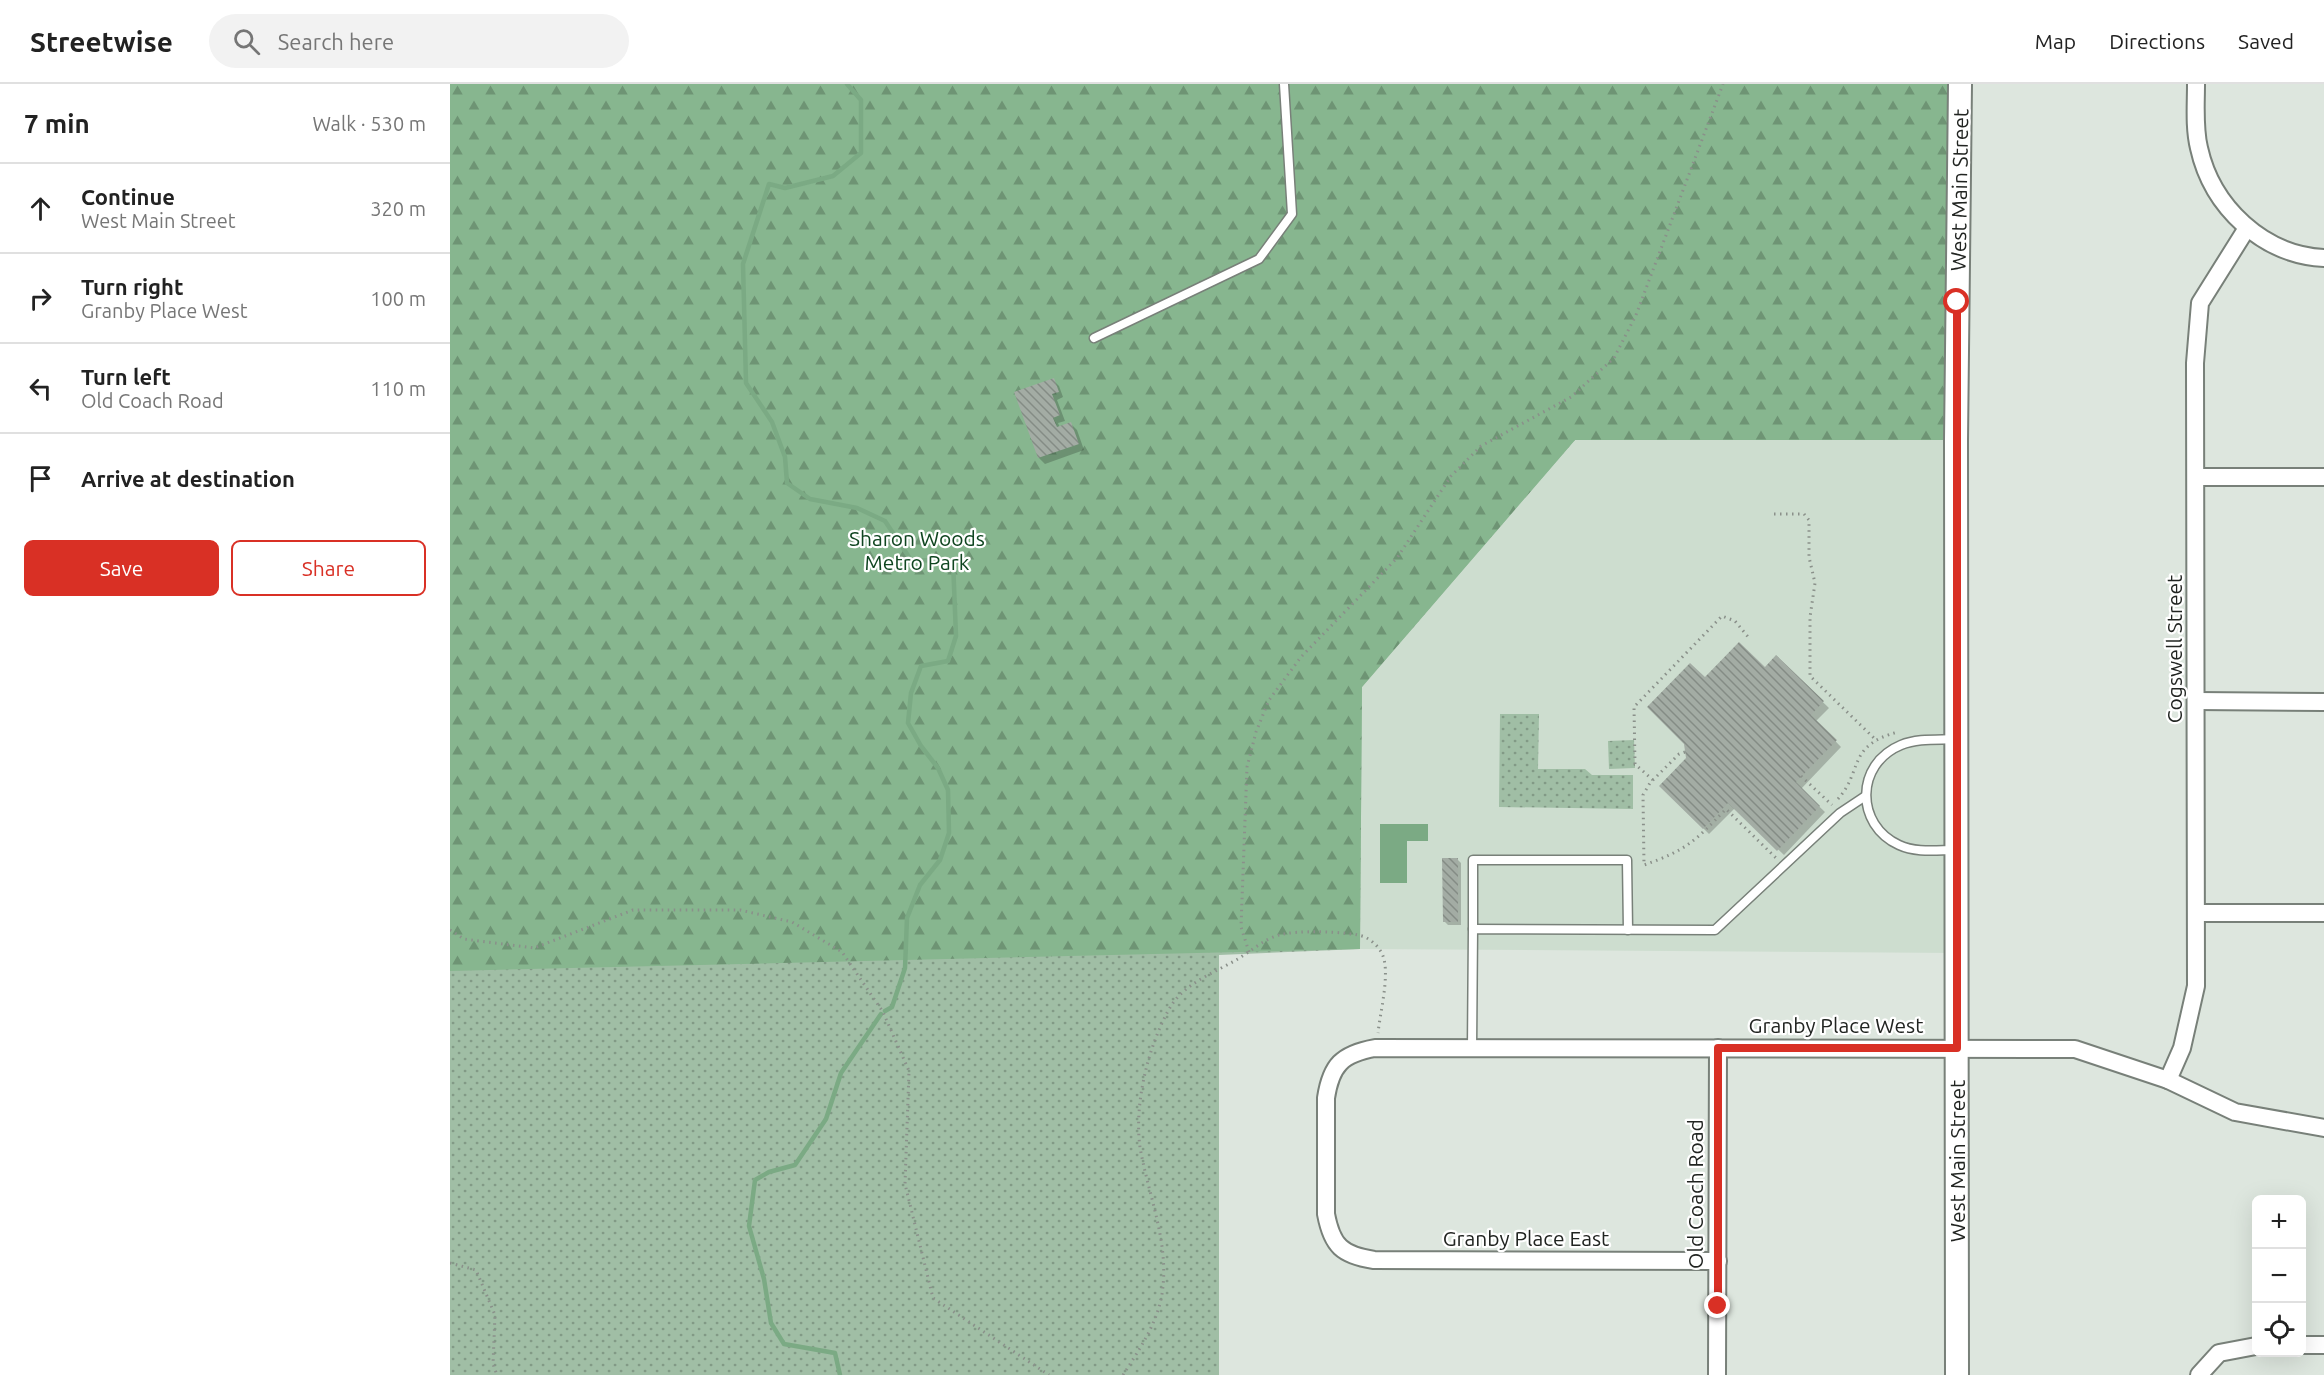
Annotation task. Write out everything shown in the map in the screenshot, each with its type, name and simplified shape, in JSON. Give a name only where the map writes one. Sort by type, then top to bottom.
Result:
[{"type":"main road","name":"West Main Street","points":[[1957,1375],[1956,428],[1960,84]]},
{"type":"street","points":[[2196,84],[2197,138],[2210,182],[2230,211],[2247,228],[2289,251],[2324,258]]},
{"type":"street","name":"Cogswell Street","points":[[2168,1080],[2182,1048],[2196,986],[2197,477],[2195,363],[2199,311],[2200,303],[2247,228]]},
{"type":"street","points":[[2197,477],[2324,477]]},
{"type":"street","points":[[2196,701],[2324,702]]},
{"type":"street","points":[[2197,912],[2324,913]]},
{"type":"street","name":"Granby Place West","points":[[1337,1246],[1329,1231],[1326,1214],[1328,1079],[1338,1063],[1355,1052],[1375,1048],[2075,1049],[2168,1080],[2235,1112],[2324,1128]]},
{"type":"street","name":"Old Coach Road","points":[[1717,1375],[1718,1048]]},
{"type":"street","name":"Granby Place East","points":[[1337,1246],[1354,1257],[1374,1260],[1718,1261]]},
{"type":"street","points":[[2306,1346],[2324,1345]]},
{"type":"street","points":[[2199,1375],[2219,1353],[2252,1347]]},
{"type":"lane","points":[[1094,338],[1259,259],[1292,214],[1284,84]]},
{"type":"lane","points":[[1957,739],[1924,740],[1901,745],[1883,755],[1869,773],[1864,797],[1870,820],[1884,836],[1900,846],[1924,850],[1957,850]]},
{"type":"lane","points":[[1473,929],[1715,930],[1840,813],[1864,797]]},
{"type":"lane","points":[[1472,1049],[1473,860],[1627,860],[1628,930]]},
{"type":"path","points":[[1249,952],[1241,927],[1247,767],[1256,732],[1269,700],[1301,657],[1397,558],[1458,469],[1481,446],[1570,397],[1614,358],[1636,315],[1723,84]]},
{"type":"path","points":[[1774,514],[1804,514],[1809,520],[1809,557],[1815,583],[1810,617],[1810,676],[1877,741]]},
{"type":"path","points":[[1653,780],[1635,764],[1634,707],[1722,616],[1735,621],[1749,638]]},
{"type":"path","points":[[1824,813],[1848,787],[1858,755],[1877,741],[1903,731]]},
{"type":"path","points":[[1685,752],[1679,754],[1653,780],[1643,795],[1644,865],[1673,855],[1691,845],[1726,809],[1776,859],[1784,851]]},
{"type":"path","points":[[1801,776],[1832,805]]},
{"type":"path","points":[[450,930],[464,939],[534,948],[633,910],[741,910],[792,922],[842,952],[883,1012],[909,1071],[905,1184],[933,1298],[1049,1375]]},
{"type":"path","points":[[1123,1375],[1154,1323],[1162,1294],[1163,1268],[1160,1232],[1140,1145],[1139,1108],[1152,1053],[1168,1010],[1207,974],[1279,935],[1294,933],[1364,936],[1375,943],[1383,955],[1386,968],[1378,1033]]},
{"type":"path","points":[[450,1263],[476,1270],[495,1316],[493,1364],[497,1375]]},
{"type":"shaded area","points":[[1575,440],[1956,440],[1957,953],[1360,949],[1362,687]]},
{"type":"shaded area","points":[[1380,824],[1428,824],[1428,841],[1407,841],[1407,883],[1380,883]]},
{"type":"green space","name":"Sharon Woods Metro Park","points":[[450,84],[1956,440],[1575,440],[1362,687],[1360,949],[1219,955],[1219,1375],[450,1375]]},
{"type":"green space","name":"Sharon Woods Metro Park","points":[[450,84],[1950,84],[1956,440],[1575,440],[1362,687],[1360,949],[450,971]]},
{"type":"green space","points":[[1500,714],[1539,714],[1538,769],[1585,769],[1592,775],[1633,775],[1633,809],[1499,807]]},
{"type":"green space","points":[[1634,740],[1635,768],[1609,769],[1608,741]]},
{"type":"building","points":[[1054,378],[1059,392],[1052,394],[1060,415],[1053,418],[1057,427],[1071,422],[1079,444],[1038,458],[1014,392]]},
{"type":"building","points":[[1739,642],[1765,667],[1776,655],[1824,701],[1811,715],[1837,740],[1796,782],[1820,806],[1777,851],[1728,803],[1703,829],[1659,786],[1686,758],[1684,744],[1647,707],[1690,663],[1705,677]]},
{"type":"building","points":[[1442,858],[1458,858],[1458,922],[1443,922]]},
{"type":"waterway","points":[[847,84],[861,100],[861,153],[833,176],[785,188],[769,184],[743,264],[746,383],[772,422],[785,457],[787,483],[810,499],[857,508],[885,521],[911,560],[953,561],[956,636],[948,661],[921,666],[911,693],[908,723],[921,746],[938,768],[948,790],[949,833],[940,860],[920,885],[907,918],[905,968],[892,1007],[885,1011]]},
{"type":"waterway","points":[[840,1375],[835,1353],[784,1344],[771,1323],[764,1279],[749,1226],[755,1180],[769,1172],[795,1165],[826,1119],[841,1073],[881,1014]]},
{"type":"route","points":[[1718,1306],[1718,1048],[1957,1048],[1957,302]]}]
